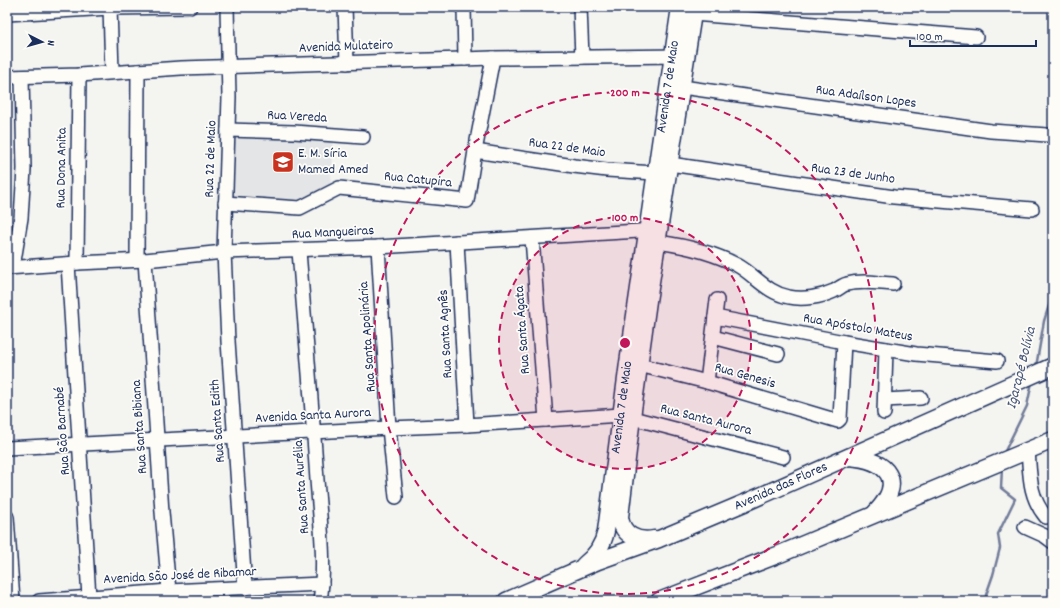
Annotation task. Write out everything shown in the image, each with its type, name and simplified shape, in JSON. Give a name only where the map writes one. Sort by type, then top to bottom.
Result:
[{"type":"main road","name":"Avenida 7 de Maio","points":[[659,539],[637,539],[628,533],[620,522],[620,517],[626,416],[639,365],[655,234],[655,173],[689,9]]},
{"type":"main road","name":"Avenida 7 de Maio","points":[[566,576],[583,566],[592,558],[604,540],[626,416],[655,234],[670,164],[682,87],[680,56]]},
{"type":"main road","name":"Avenida das Flores","points":[[506,601],[598,561],[659,539],[849,457],[1053,366]]},
{"type":"main road","points":[[659,601],[741,570],[1053,440]]},
{"type":"main road","points":[[849,457],[864,458],[873,461],[887,471],[891,487],[889,495],[885,503],[874,515]]},
{"type":"street","points":[[7,14],[110,8],[190,7]]},
{"type":"street","points":[[227,7],[229,67]]},
{"type":"street","points":[[345,7],[347,63]]},
{"type":"street","points":[[464,7],[465,59]]},
{"type":"street","points":[[580,7],[582,56]]},
{"type":"street","points":[[110,8],[112,72]]},
{"type":"street","points":[[689,9],[976,37]]},
{"type":"street","name":"Avenida Mulateiro","points":[[7,77],[181,68],[493,58],[680,56]]},
{"type":"street","name":"Rua Catupira","points":[[225,203],[300,208],[339,188],[467,201],[475,150],[493,58]]},
{"type":"street","name":"Rua 22 de Maio","points":[[224,252],[229,67]]},
{"type":"street","name":"Rua Santa Bibiana","points":[[138,71],[141,260],[157,440],[168,592]]},
{"type":"street","name":"Rua Dona Anita","points":[[73,263],[80,74]]},
{"type":"street","points":[[10,268],[20,218],[24,170],[22,77]]},
{"type":"street","name":"Rua Adaílson Lopes","points":[[682,87],[991,131],[1047,135]]},
{"type":"street","name":"Rua Vereda","points":[[228,130],[294,132],[363,137]]},
{"type":"street","name":"Rua 22 de Maio","points":[[475,150],[574,166],[655,173]]},
{"type":"street","name":"Rua 23 de Junho","points":[[670,164],[894,197],[1032,210]]},
{"type":"street","name":"Rua Mangueiras","points":[[10,268],[141,260],[224,252],[299,251],[532,238],[655,234],[683,245],[709,252],[738,266],[772,292],[790,297],[823,296],[845,284],[863,281],[893,284]]},
{"type":"street","name":"Rua Santa Ágata","points":[[532,238],[546,420]]},
{"type":"street","name":"Rua Santa Agnês","points":[[457,242],[467,425]]},
{"type":"street","name":"Rua Santa Apolinária","points":[[378,247],[389,428],[396,497]]},
{"type":"street","name":"Rua Santa Aurélia","points":[[299,251],[314,432],[322,553],[322,584],[320,601]]},
{"type":"street","name":"Rua Santa Edith","points":[[224,252],[228,341],[236,436],[245,588]]},
{"type":"street","name":"Rua São Barnabé","points":[[73,263],[80,444],[89,597]]},
{"type":"street","points":[[707,382],[718,300]]},
{"type":"street","name":"Rua Apóstolo Mateus","points":[[715,317],[844,342],[916,354],[997,360]]},
{"type":"street","points":[[713,337],[778,354]]},
{"type":"street","name":"Rua Genesis","points":[[639,365],[707,382],[838,422],[840,419],[844,342]]},
{"type":"street","points":[[884,413],[886,349]]},
{"type":"street","points":[[885,400],[921,398]]},
{"type":"street","name":"Avenida Santa Aurora","points":[[7,448],[626,416]]},
{"type":"street","name":"Rua Santa Aurora","points":[[626,416],[783,457]]},
{"type":"street","points":[[1025,527],[1049,539],[1049,514],[1038,508],[1032,493],[1028,450]]},
{"type":"street","points":[[7,517],[13,601]]},
{"type":"street","name":"Avenida São José de Ribamar","points":[[39,601],[168,592],[322,584]]},
{"type":"shaded area","name":"E. M. Síria Mamed Amed","points":[[235,132],[333,137],[330,187],[296,206],[231,201]]},
{"type":"waterway","name":"Igarapé Bolívia","points":[[1036,367],[1044,321],[1053,293]]},
{"type":"waterway","name":"Igarapé Bolívia","points":[[1003,455],[1027,406],[1032,382]]},
{"type":"waterway","name":"Igarapé Bolívia","points":[[986,601],[986,595],[1000,548],[998,534],[1015,499],[1001,488],[1002,468]]},
{"type":"place","name":"E. M. Síria Mamed Amed","points":[[283,162]]}]
